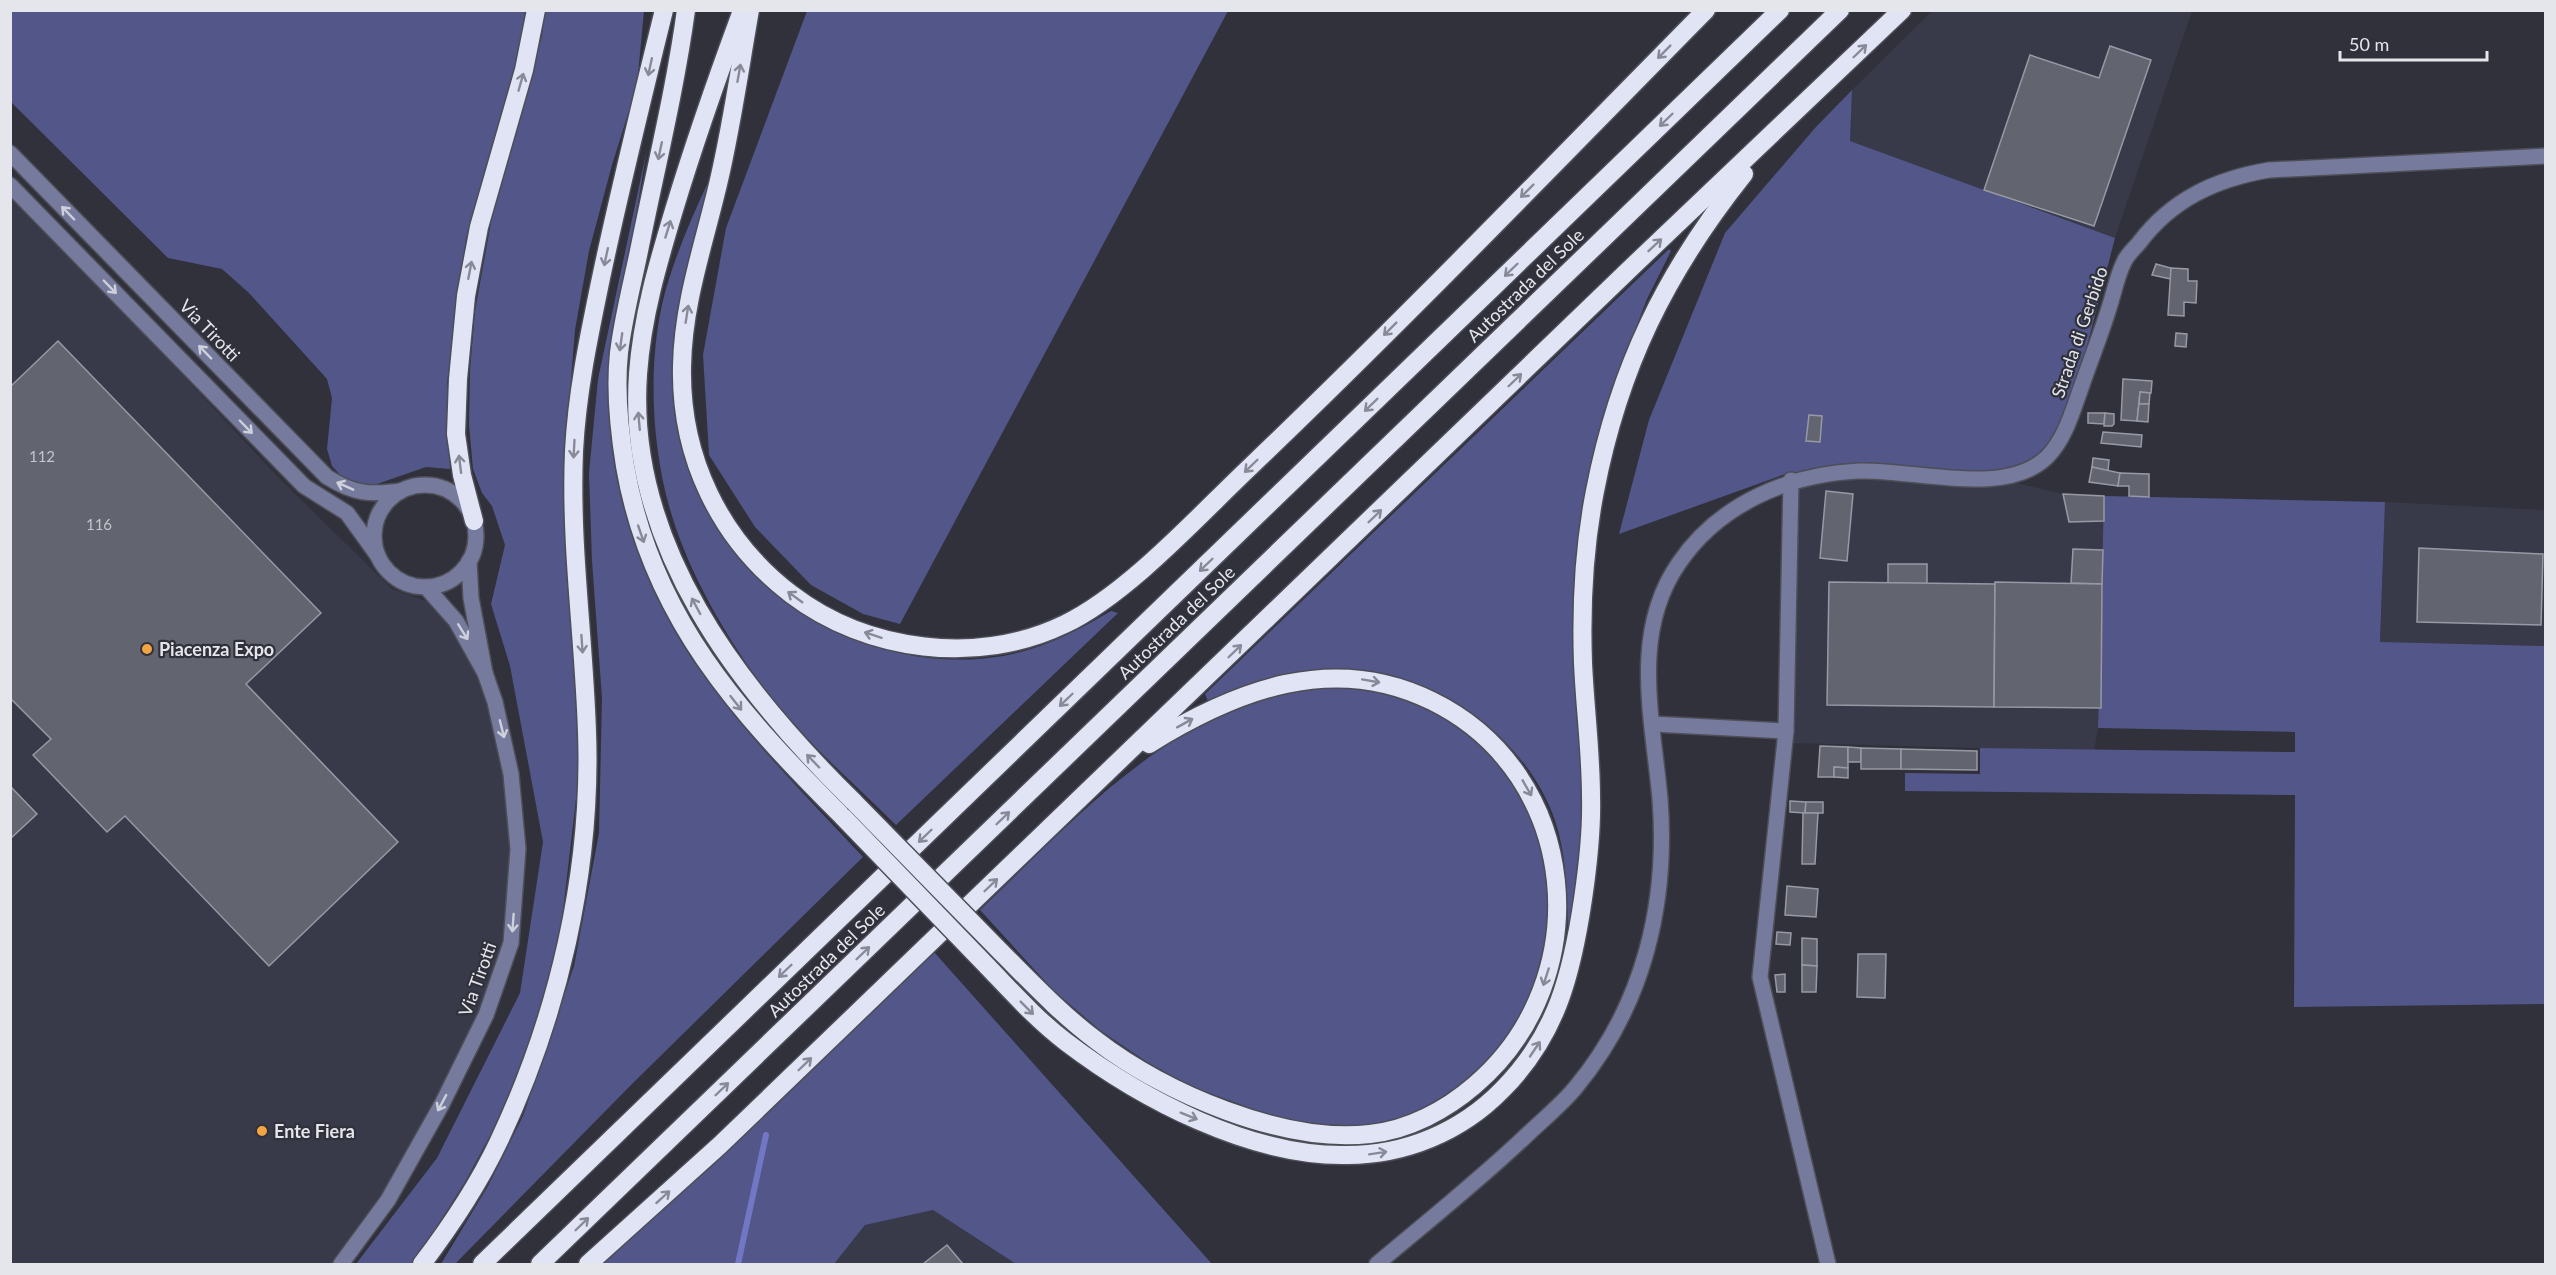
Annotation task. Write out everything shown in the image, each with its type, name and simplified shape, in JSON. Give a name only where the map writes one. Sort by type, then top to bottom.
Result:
[{"type":"highway","points":[[474,521],[462,476],[456,434],[465,296],[479,227],[524,70],[536,10]]},
{"type":"highway","points":[[422,1264],[465,1201],[498,1144],[540,1040],[565,949],[583,846],[587,791],[587,733],[573,504],[579,386],[608,248],[664,10]]},
{"type":"highway","points":[[686,10],[619,355],[620,439],[638,524],[651,564],[692,643],[751,721],[1032,1013],[1065,1042],[1142,1092],[1183,1114],[1275,1146],[1338,1155],[1367,1155],[1393,1151],[1421,1142],[1469,1118],[1489,1103],[1514,1078],[1536,1049],[1555,1017],[1569,974],[1577,936],[1590,844],[1592,800],[1582,624],[1587,536],[1606,442],[1624,381],[1641,336],[1659,298],[1708,220],[1745,173],[1782,136],[1819,91]]},
{"type":"highway","points":[[743,10],[701,121],[655,274],[642,338],[638,375],[638,415],[649,487],[662,533],[687,590],[711,634],[776,721],[1001,952],[1070,1019],[1099,1043],[1167,1084],[1231,1111],[1278,1127],[1311,1134],[1339,1136],[1372,1134],[1407,1125],[1433,1114],[1461,1096],[1488,1074],[1512,1048],[1528,1020],[1548,972],[1555,943],[1558,913],[1551,849],[1542,819],[1529,790],[1514,768],[1471,725],[1447,708],[1392,685],[1364,679],[1337,677],[1287,683],[1224,704],[1194,718],[1143,748],[1102,779]]},
{"type":"highway","points":[[750,10],[730,130],[692,284],[684,333],[682,365],[687,431],[694,461],[705,487],[733,537],[758,566],[779,585],[800,600],[846,626],[899,643],[954,649],[1010,643],[1067,624],[1120,587],[1146,565],[1297,422],[1706,10]]},
{"type":"highway","name":"Autostrada del Sole","points":[[540,1264],[1840,10]]},
{"type":"highway","points":[[588,1264],[720,1145],[1902,10]]},
{"type":"highway","name":"Autostrada del Sole","points":[[482,1264],[1776,14]]},
{"type":"street","name":"Via Tirotti","points":[[10,153],[327,477],[345,488],[371,494],[401,491]]},
{"type":"street","name":"Strada di Gerbido","points":[[1791,480],[1859,471],[1999,480],[2030,471],[2050,454],[2067,426],[2124,262],[2148,230],[2164,214],[2207,186],[2240,175],[2269,170],[2546,156]]},
{"type":"street","points":[[10,185],[304,486],[347,513],[386,569],[398,579],[411,585],[426,587],[451,580],[462,572],[474,550],[476,535],[474,521],[460,500],[450,492],[426,485],[401,491],[389,500],[380,512],[375,526],[374,542],[378,556]]},
{"type":"street","points":[[1377,1264],[1506,1155],[1573,1091],[1597,1059],[1619,1020],[1630,999],[1650,940],[1662,871],[1662,839],[1648,675],[1648,644],[1656,609],[1665,586],[1698,538],[1725,515],[1791,480],[1786,731],[1760,977],[1828,1264]]},
{"type":"street","name":"Via Tirotti","points":[[469,561],[471,597],[484,674]]},
{"type":"street","name":"Via Tirotti","points":[[341,1264],[388,1200],[442,1104],[486,1015],[511,943],[518,849],[511,774],[495,702],[484,674],[456,621],[426,587]]},
{"type":"street","points":[[1653,724],[1786,731]]},
{"type":"shaded area","points":[[10,11],[525,11],[519,55],[466,238],[447,383],[450,469],[426,467],[377,484],[362,485],[342,477],[332,466],[327,449],[332,398],[327,379],[249,293],[222,269],[168,258],[11,102]]},
{"type":"shaded area","points":[[544,11],[644,11],[637,85],[589,251],[575,330],[568,418],[579,773],[560,937],[532,1036],[505,1108],[465,1182],[412,1264],[356,1264],[437,1158],[520,993],[543,842],[510,666],[491,604],[505,545],[492,506],[482,493],[473,469],[469,425],[470,370],[475,311],[497,189],[542,36]]},
{"type":"shaded area","points":[[807,11],[1228,11],[900,624],[863,614],[811,585],[755,527],[709,455],[703,355],[726,228]]},
{"type":"shaded area","points":[[1932,11],[2192,11],[2115,238],[1850,141],[1852,90]]},
{"type":"shaded area","points":[[1852,90],[1850,141],[2115,238],[2066,427],[2051,455],[1999,479],[1788,473],[1619,534],[1649,420],[1725,233],[1815,128]]},
{"type":"shaded area","points":[[647,149],[609,383],[609,420],[613,458],[631,533],[660,604],[699,669],[757,743],[863,857],[631,1085],[455,1264],[441,1264],[488,1186],[523,1116],[574,966],[599,833],[602,698],[592,561],[589,473],[598,379]]},
{"type":"shaded area","points":[[710,178],[678,338],[673,389],[674,406],[676,423],[691,477],[717,526],[751,569],[793,605],[840,633],[892,651],[947,659],[1003,656],[1032,649],[1111,611],[1118,613],[896,825],[808,739],[759,681],[708,600],[694,572],[672,516],[659,459],[655,429],[654,366],[657,336],[662,306],[673,266]]},
{"type":"shaded area","name":"Piacenza Expo","points":[[10,196],[60,244],[277,476],[392,589],[442,607],[492,705],[518,817],[509,941],[445,1107],[339,1264],[11,1264]]},
{"type":"shaded area","points":[[1669,249],[1671,251],[1647,299],[1617,377],[1586,501],[1586,815],[1574,918],[1568,932],[1564,858],[1553,815],[1537,783],[1516,754],[1490,728],[1460,706],[1428,689],[1393,676],[1358,670],[1322,669],[1293,673],[1208,701],[1205,694]]},
{"type":"shaded area","points":[[1859,472],[1999,479],[2063,494],[2104,496],[2098,728],[2094,751],[1794,743],[1788,473]]},
{"type":"shaded area","points":[[2104,496],[2385,502],[2380,642],[2545,646],[2545,1004],[2294,1007],[2295,795],[1905,791],[1905,773],[1980,774],[1980,748],[2295,752],[2295,732],[2098,728]]},
{"type":"shaded area","points":[[2385,502],[2545,510],[2545,646],[2380,643]]},
{"type":"shaded area","points":[[1342,684],[1380,689],[1451,719],[1482,743],[1530,806],[1550,880],[1550,922],[1530,1001],[1511,1033],[1473,1077],[1440,1099],[1415,1112],[1385,1123],[1345,1129],[1312,1126],[1269,1115],[1190,1086],[1147,1062],[1101,1031],[1054,991],[980,910],[1101,796],[1142,763],[1185,735],[1232,711],[1284,694]]},
{"type":"shaded area","points":[[934,952],[1212,1264],[1016,1264],[933,1210],[865,1225],[834,1264],[603,1264]]},
{"type":"shaded area","points":[[933,1210],[1016,1264],[834,1264],[865,1225]]},
{"type":"building","points":[[2110,46],[2151,60],[2094,226],[1984,190],[2030,55],[2099,78]]},
{"type":"building","points":[[2156,264],[2171,268],[2171,279],[2152,275]]},
{"type":"building","points":[[2171,268],[2188,269],[2188,281],[2197,281],[2196,303],[2184,302],[2184,316],[2168,315]]},
{"type":"building","points":[[2176,333],[2187,334],[2186,347],[2175,346]]},
{"type":"building","name":"Piacenza Expo","points":[[58,341],[321,613],[246,684],[398,842],[269,966],[125,816],[107,832],[33,755],[51,739],[10,698],[10,387]]},
{"type":"building","points":[[2123,379],[2152,381],[2151,393],[2140,392],[2137,421],[2121,420]]},
{"type":"building","points":[[2140,392],[2150,393],[2149,404],[2139,404]]},
{"type":"building","points":[[2139,404],[2149,404],[2148,422],[2137,421]]},
{"type":"building","points":[[2088,413],[2105,413],[2104,424],[2088,423]]},
{"type":"building","points":[[2105,413],[2114,414],[2112,426],[2104,426]]},
{"type":"building","points":[[1809,415],[1822,416],[1820,442],[1806,441]]},
{"type":"building","points":[[2103,432],[2142,435],[2141,447],[2101,443]]},
{"type":"building","points":[[2093,458],[2109,460],[2108,471],[2092,467]]},
{"type":"building","points":[[2092,467],[2120,473],[2118,486],[2089,482]]},
{"type":"building","points":[[2120,473],[2149,474],[2149,497],[2129,496],[2129,486],[2118,486]]},
{"type":"building","points":[[1826,491],[1853,494],[1847,561],[1820,558]]},
{"type":"building","points":[[2063,494],[2104,496],[2104,521],[2069,522]]},
{"type":"building","points":[[2419,548],[2543,554],[2541,625],[2417,622]]},
{"type":"building","points":[[2073,549],[2103,550],[2102,584],[2071,583]]},
{"type":"building","points":[[1888,564],[1927,564],[1927,584],[1888,583]]},
{"type":"building","points":[[1829,582],[1995,584],[1994,707],[1827,705]]},
{"type":"building","points":[[1995,582],[2102,584],[2101,708],[1994,707]]},
{"type":"building","points":[[1820,746],[1848,747],[1848,768],[1834,767],[1834,777],[1818,777]]},
{"type":"building","points":[[1848,747],[1861,748],[1861,762],[1848,762]]},
{"type":"building","points":[[1861,748],[1901,749],[1901,769],[1861,769]]},
{"type":"building","points":[[1901,749],[1977,751],[1977,770],[1901,769]]},
{"type":"building","points":[[1834,767],[1848,768],[1848,778],[1834,777]]},
{"type":"building","points":[[10,786],[37,814],[10,839]]},
{"type":"building","points":[[1790,801],[1806,802],[1805,813],[1790,812]]},
{"type":"building","points":[[1806,802],[1823,802],[1823,813],[1805,813]]},
{"type":"building","points":[[1803,813],[1818,813],[1815,864],[1802,864]]},
{"type":"building","points":[[1787,886],[1818,889],[1816,917],[1785,915]]},
{"type":"building","points":[[1777,932],[1791,933],[1790,945],[1776,944]]},
{"type":"building","points":[[1802,938],[1817,939],[1817,966],[1802,965]]},
{"type":"building","points":[[1858,954],[1886,954],[1885,998],[1857,997]]},
{"type":"building","points":[[1802,965],[1817,966],[1816,992],[1802,992]]},
{"type":"building","points":[[1785,974],[1785,992],[1777,992],[1775,975]]},
{"type":"building","points":[[947,1245],[963,1264],[923,1264]]},
{"type":"waterway","points":[[738,1264],[766,1135]]},
{"type":"place","name":"Piacenza Expo","points":[[147,649]]},
{"type":"place","name":"Ente Fiera","points":[[262,1131]]}]
